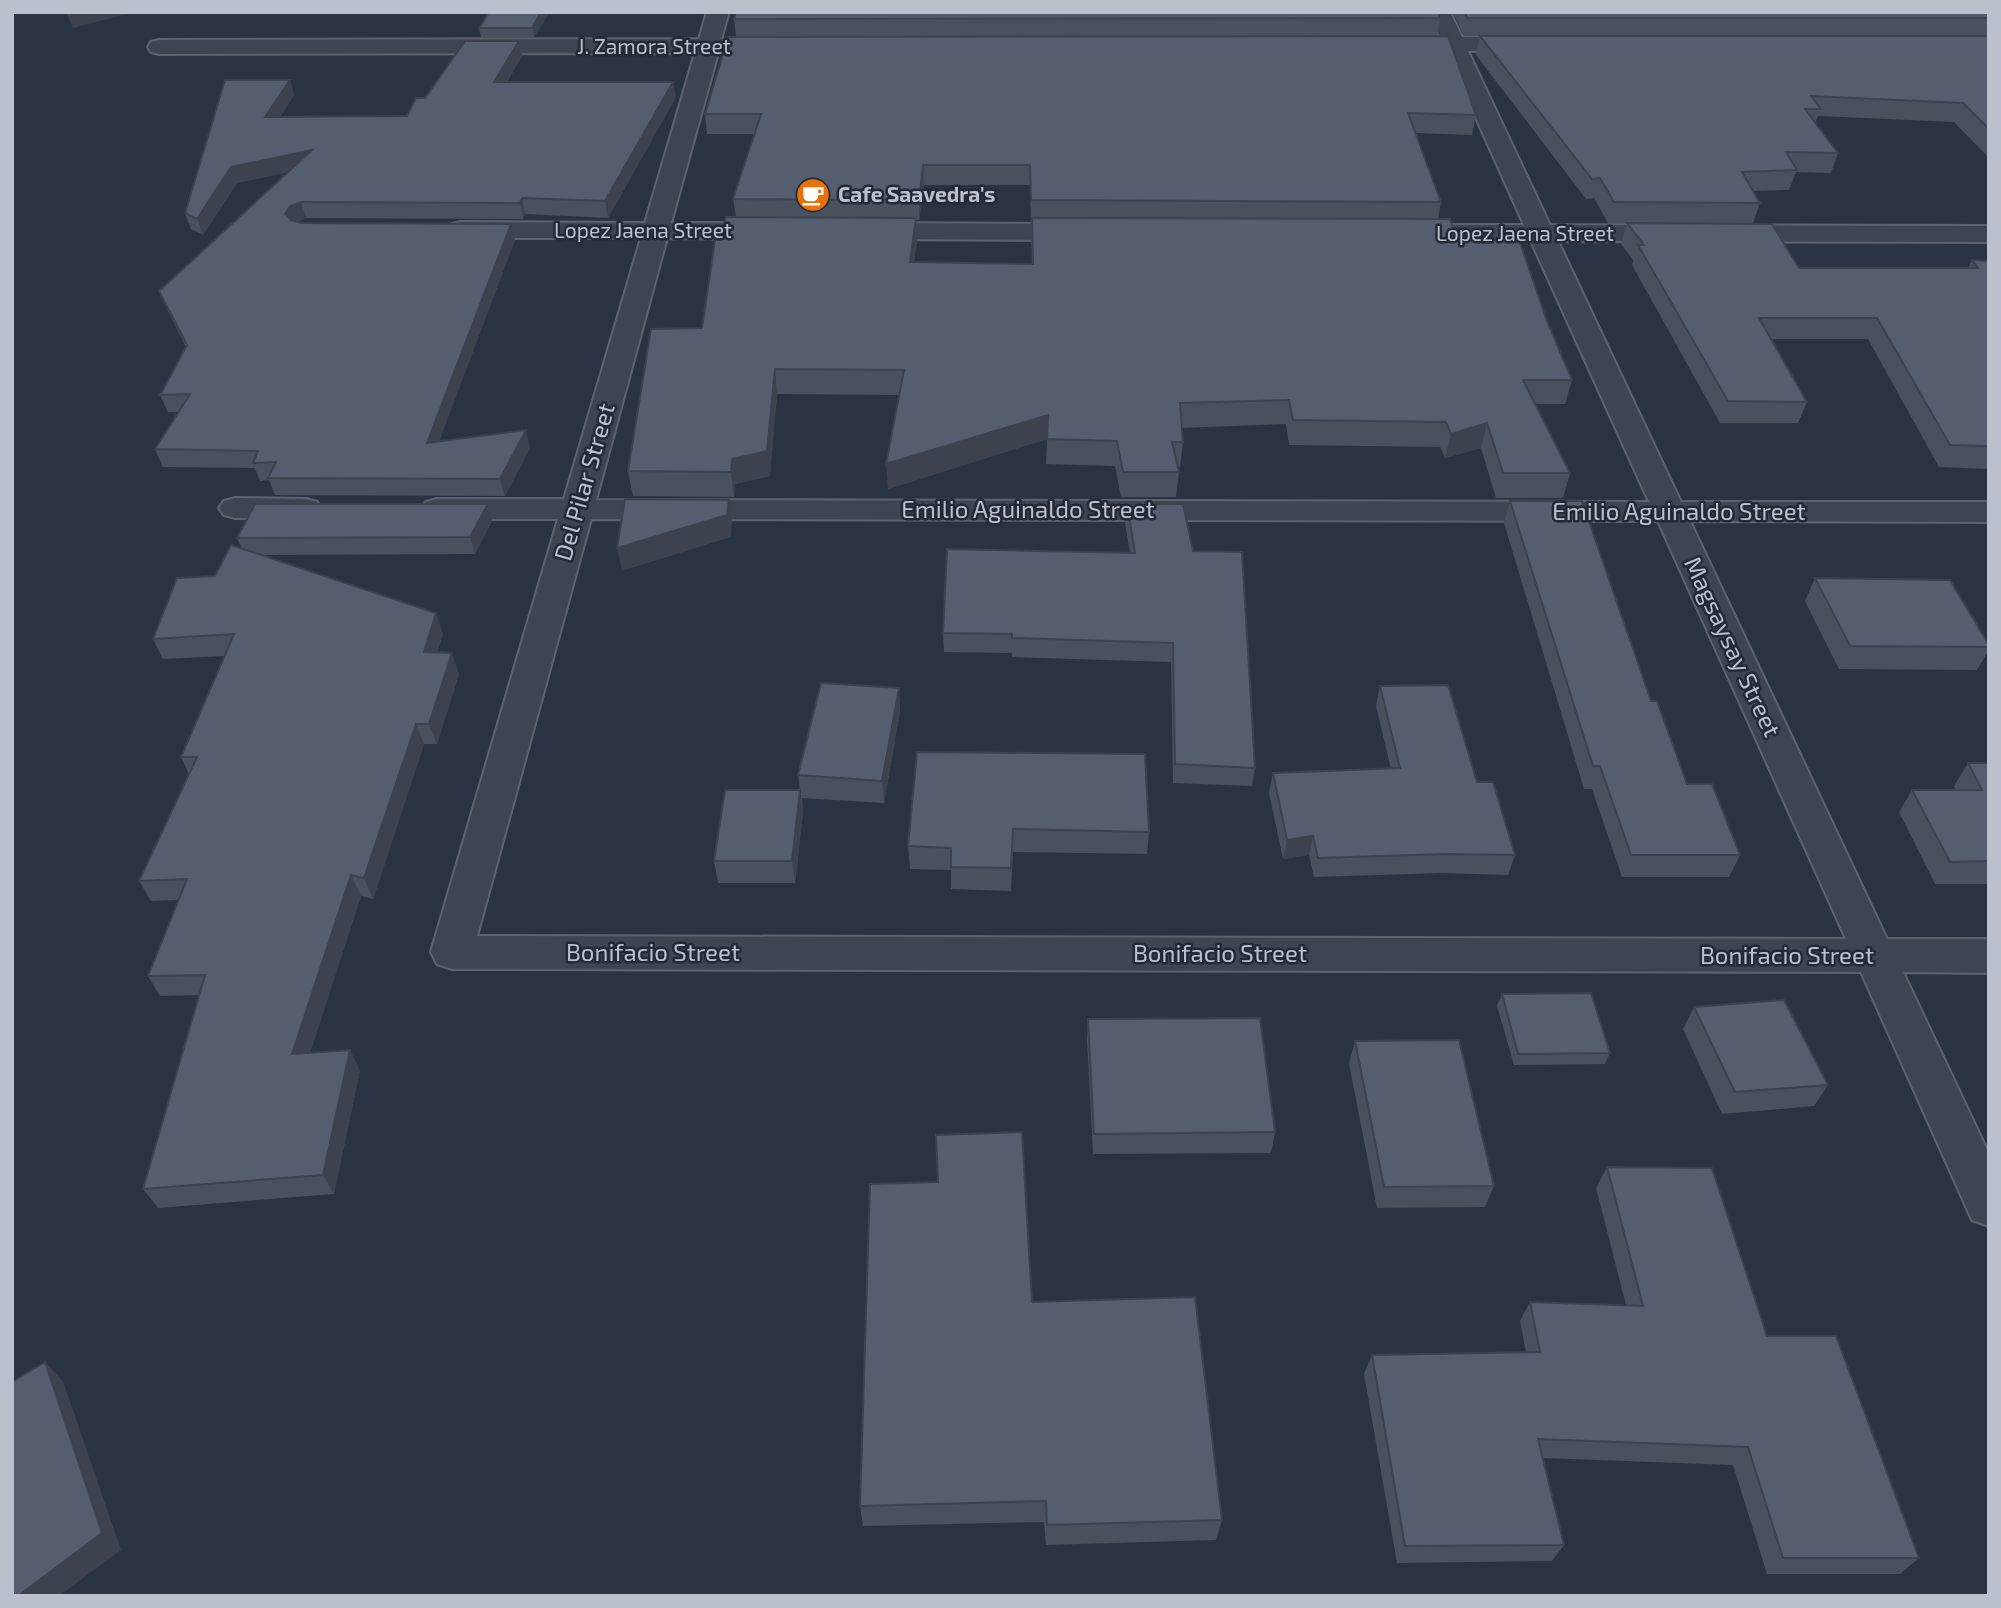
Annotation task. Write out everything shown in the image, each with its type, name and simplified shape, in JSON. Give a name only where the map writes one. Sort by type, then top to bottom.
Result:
[{"type":"street","name":"Del Pilar Street","points":[[452,952],[718,12]]},
{"type":"street","name":"Magsaysay Street","points":[[1439,12],[1989,1205]]},
{"type":"street","points":[[1371,44],[1550,44]]},
{"type":"street","name":"J. Zamora Street","points":[[159,47],[750,46]]},
{"type":"street","name":"Lopez Jaena Street","points":[[441,230],[795,231]]},
{"type":"street","points":[[836,231],[1113,232]]},
{"type":"street","name":"Lopez Jaena Street","points":[[1376,233],[1989,233]]},
{"type":"street","points":[[235,508],[331,509]]},
{"type":"street","name":"Emilio Aguinaldo Street","points":[[413,509],[1989,512]]},
{"type":"street","name":"Bonifacio Street","points":[[452,952],[1989,956]]},
{"type":"building","points":[[489,12],[541,12],[532,28],[479,28]]},
{"type":"building","points":[[736,12],[1438,12],[1440,18],[734,19]]},
{"type":"building","points":[[1465,12],[1989,12],[1989,18],[1467,18]]},
{"type":"building","points":[[1448,36],[1476,115],[1408,113],[1441,202],[1031,200],[1030,165],[923,165],[919,200],[733,199],[761,114],[705,114],[728,37]]},
{"type":"building","points":[[1480,36],[1989,36],[1989,129],[1963,103],[1811,96],[1821,109],[1805,109],[1838,153],[1786,152],[1797,170],[1742,172],[1760,203],[1614,202],[1600,178],[1592,179]]},
{"type":"building","points":[[465,41],[519,41],[494,82],[673,82],[605,201],[522,198],[520,203],[301,202],[290,206],[285,214],[291,220],[301,223],[511,224],[427,443],[526,430],[500,479],[268,478],[276,462],[253,463],[258,451],[155,449],[190,394],[160,395],[187,345],[159,291],[312,150],[231,167],[197,219],[185,213],[225,80],[290,80],[265,117],[407,116],[416,98],[425,98]]},
{"type":"building","points":[[726,217],[916,218],[910,262],[1033,264],[1032,218],[1450,219],[1457,239],[1519,240],[1547,321],[1572,380],[1523,380],[1570,473],[1503,473],[1487,423],[1451,434],[1446,422],[1293,420],[1289,400],[1180,403],[1183,442],[1172,442],[1179,472],[1123,472],[1117,441],[1047,439],[1048,415],[886,464],[904,370],[775,369],[767,451],[732,459],[731,472],[628,471],[651,329],[702,328],[715,240],[719,240]]},
{"type":"building","points":[[1627,223],[1772,224],[1799,268],[1978,268],[1972,260],[1989,261],[1989,446],[1950,445],[1877,318],[1759,318],[1807,402],[1728,401],[1638,245],[1644,245]]},
{"type":"building","points":[[625,499],[729,500],[727,515],[617,548]]},
{"type":"building","points":[[1510,501],[1582,501],[1651,701],[1657,701],[1687,784],[1712,784],[1740,855],[1631,855],[1600,766],[1593,766]]},
{"type":"building","points":[[255,504],[488,504],[470,537],[237,538]]},
{"type":"building","points":[[1127,504],[1183,504],[1193,551],[1242,552],[1255,768],[1175,764],[1173,643],[943,633],[947,549],[1135,553]]},
{"type":"building","points":[[231,545],[436,613],[424,652],[452,653],[429,724],[416,724],[364,878],[351,875],[292,1054],[350,1050],[323,1175],[143,1189],[205,975],[148,976],[187,879],[139,881],[197,757],[181,757],[234,634],[153,639],[177,578],[215,576]]},
{"type":"building","points":[[1815,578],[1950,580],[1989,647],[1850,646]]},
{"type":"building","points":[[821,683],[899,688],[882,781],[798,775]]},
{"type":"building","points":[[1448,685],[1477,782],[1493,782],[1515,855],[1318,858],[1313,836],[1287,840],[1273,773],[1400,768],[1380,686]]},
{"type":"building","points":[[917,752],[1145,754],[1149,832],[1013,829],[1011,868],[951,867],[951,848],[908,846]]},
{"type":"building","points":[[1968,763],[1989,763],[1989,861],[1950,862],[1912,790],[1982,790]]},
{"type":"building","points":[[725,790],[800,790],[792,861],[714,861]]},
{"type":"building","points":[[1591,993],[1610,1053],[1518,1054],[1502,994]]},
{"type":"building","points":[[1784,1000],[1828,1085],[1735,1092],[1694,1007]]},
{"type":"building","points":[[1260,1018],[1275,1132],[1094,1134],[1088,1019]]},
{"type":"building","points":[[1459,1040],[1494,1186],[1384,1187],[1355,1041]]},
{"type":"building","points":[[1022,1132],[1032,1302],[1195,1297],[1222,1520],[1047,1525],[1046,1501],[860,1506],[870,1184],[938,1182],[936,1135]]},
{"type":"building","points":[[1607,1167],[1712,1168],[1767,1336],[1836,1336],[1919,1558],[1783,1558],[1748,1447],[1538,1439],[1564,1545],[1405,1546],[1372,1355],[1540,1352],[1530,1302],[1643,1306]]},
{"type":"building","points":[[45,1362],[102,1533],[18,1596],[12,1596],[12,1382]]},
{"type":"place","name":"Cafe Saavedra's","points":[[813,195]]}]
